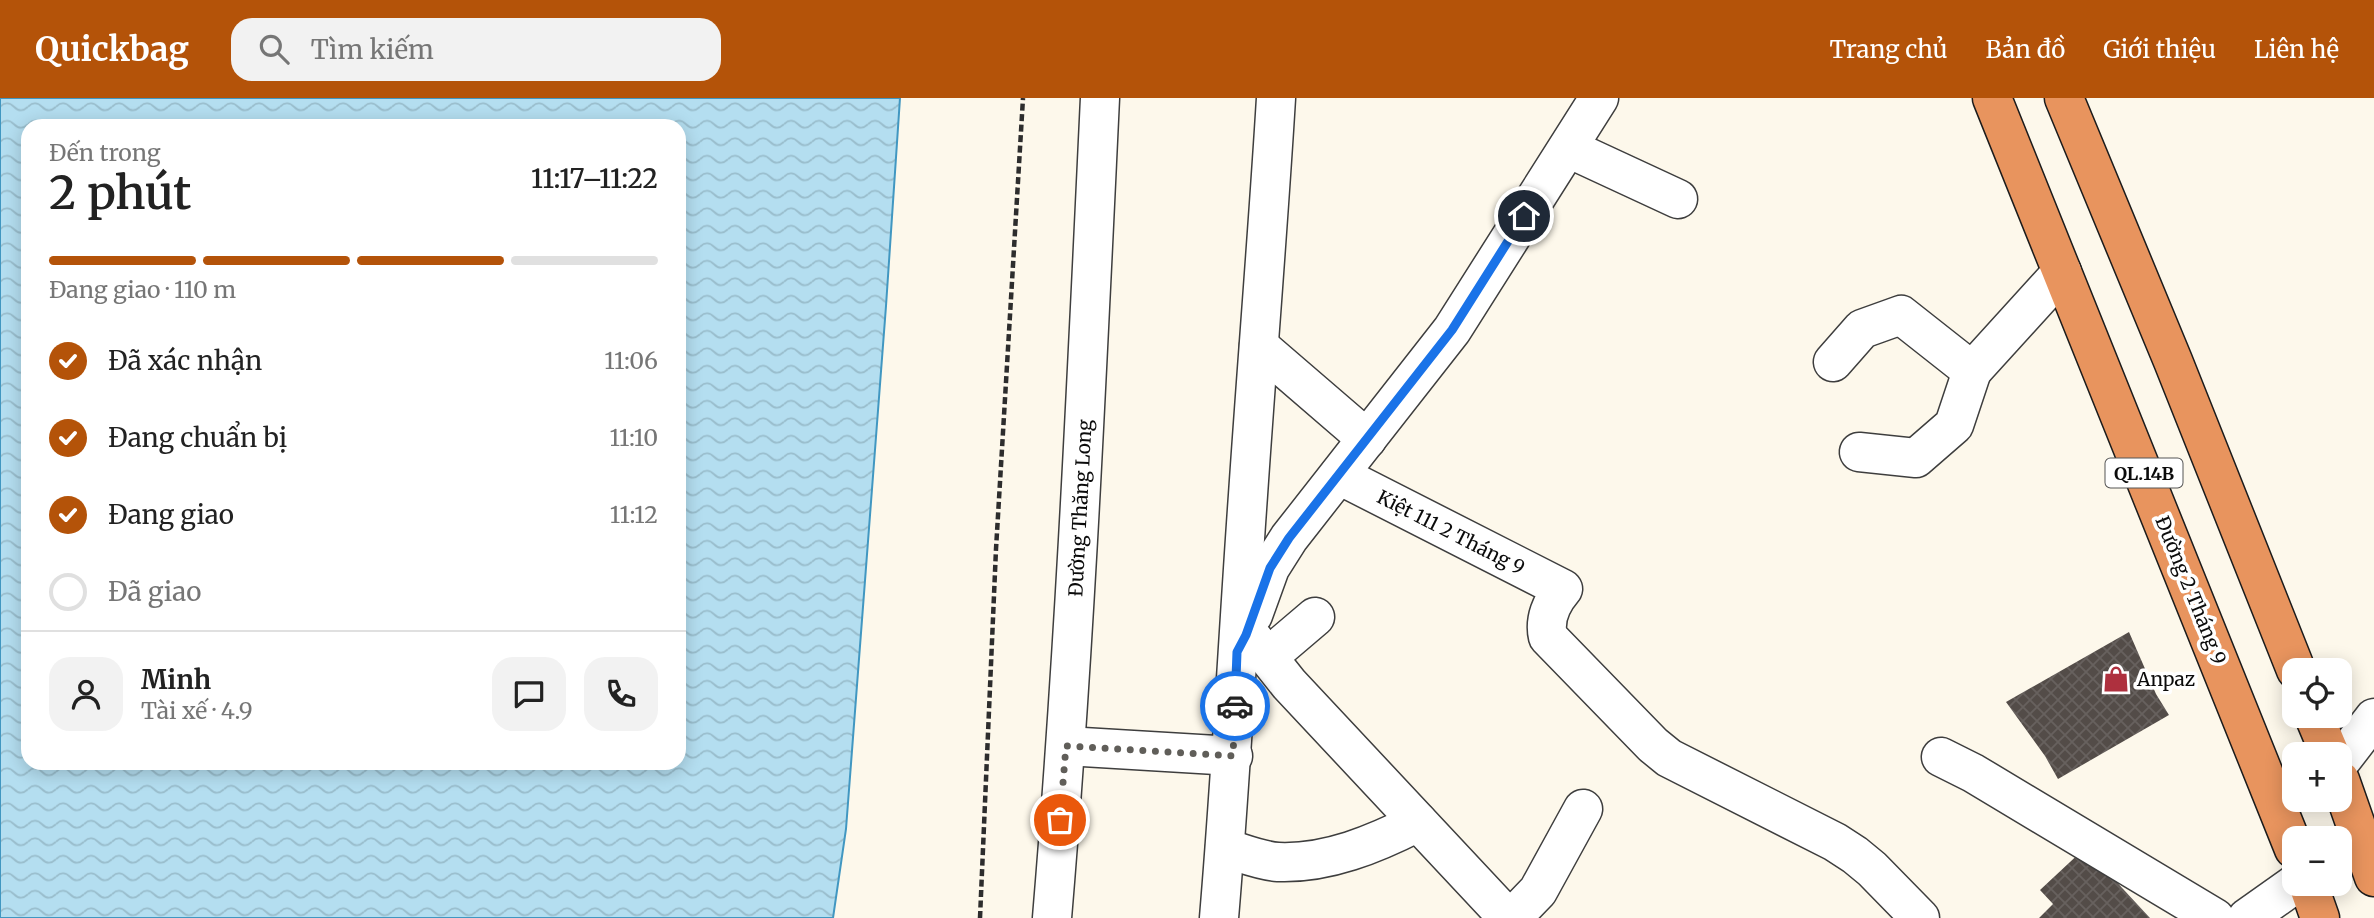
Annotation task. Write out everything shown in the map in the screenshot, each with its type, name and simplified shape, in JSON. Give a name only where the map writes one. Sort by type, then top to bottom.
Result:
[{"type":"highway","name":"Đường 2 Tháng 9","points":[[1992,98],[2285,826]]},
{"type":"highway","name":"QL.14B","points":[[2064,98],[2173,360],[2290,658]]},
{"type":"highway","points":[[2351,812],[2374,877]]},
{"type":"highway","points":[[2312,896],[2320,918]]},
{"type":"street","name":"Đường Thăng Long","points":[[1052,918],[1080,521],[1100,98]]},
{"type":"street","points":[[1276,98],[1259,346],[1251,647],[1510,918],[1538,891],[1583,809]]},
{"type":"street","points":[[1219,918],[1233,756],[1251,647],[1270,568],[1289,538],[1452,330],[1599,98]]},
{"type":"street","points":[[1568,148],[1678,199]]},
{"type":"street","points":[[1859,452],[1916,458],[1954,425],[1972,371],[2062,272]]},
{"type":"street","points":[[1833,362],[1862,329],[1901,315],[1972,371]]},
{"type":"street","points":[[1259,346],[1367,439]]},
{"type":"street","name":"Kiệt 111 2 Tháng 9","points":[[1339,475],[1563,589],[1547,618],[1548,637],[1653,746],[1669,758],[1856,855],[1920,918]]},
{"type":"street","points":[[1251,647],[1315,617]]},
{"type":"street","points":[[2352,746],[2374,718]]},
{"type":"street","points":[[1066,746],[1233,756]]},
{"type":"street","points":[[1941,757],[1985,780],[2215,918]]},
{"type":"street","points":[[1225,848],[1275,862],[1303,861],[1345,853],[1387,838],[1418,822]]},
{"type":"street","points":[[2247,918],[2282,893]]},
{"type":"path","points":[[979,918],[996,549],[1023,98]]},
{"type":"water","points":[[0,98],[900,98],[846,829],[833,918],[0,918]]},
{"type":"building","points":[[2129,632],[2156,694],[2169,715],[2058,779],[2006,702]]},
{"type":"building","points":[[2085,848],[2150,918],[2039,918],[2053,904],[2040,890]]},
{"type":"way so far","points":[[1060,820],[1066,746],[1233,756],[1235,706]]},
{"type":"place","name":"Anpaz","points":[[2116,679]]},
{"type":"route","points":[[1235,706],[1237,652],[1246,635],[1270,568],[1289,538],[1452,330],[1524,216]]}]
